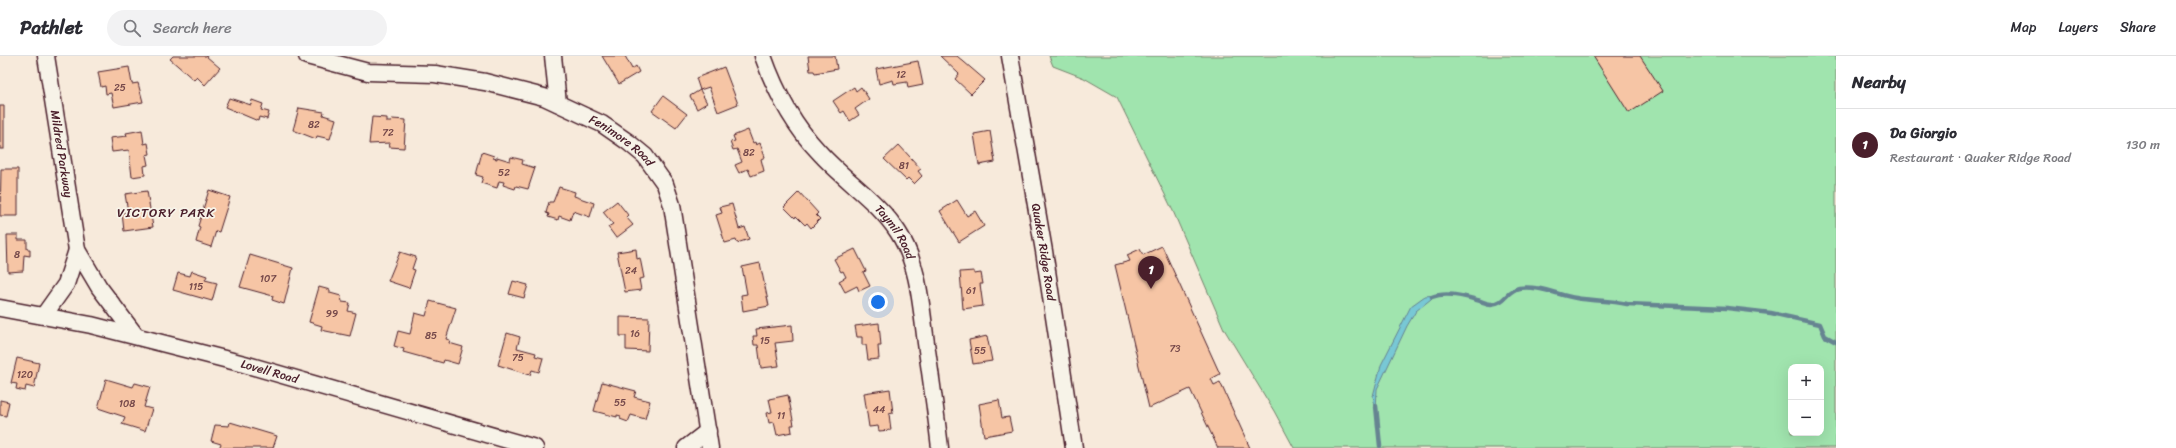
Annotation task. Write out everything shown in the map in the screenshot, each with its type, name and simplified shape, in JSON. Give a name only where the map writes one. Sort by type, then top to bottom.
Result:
[{"type":"street","name":"Mildred Parkway","points":[[46,56],[77,250],[99,287],[136,336]]},
{"type":"street","name":"Fenimore Road","points":[[307,56],[368,72],[435,74],[485,82],[544,97],[602,124],[645,156],[666,184],[672,206],[680,248],[710,448]]},
{"type":"street","points":[[553,56],[558,103]]},
{"type":"street","name":"Taymil Road","points":[[763,56],[780,95],[807,138],[819,153],[886,216],[908,249],[920,296],[940,448]]},
{"type":"street","name":"Quaker Ridge Road","points":[[1010,56],[1044,251],[1074,448]]},
{"type":"street","name":"Mildred Parkway","points":[[44,315],[66,284],[77,250]]},
{"type":"street","name":"Lovell Road","points":[[0,308],[44,315],[136,336],[244,364],[535,448]]},
{"type":"street","points":[[686,448],[708,431]]},
{"type":"green space","points":[[1049,56],[1836,56],[1836,448],[1294,448],[1274,411],[1224,329],[1173,211],[1117,97],[1084,78],[1053,66]]},
{"type":"water","points":[[1436,295],[1416,311],[1407,326],[1377,389],[1376,411],[1373,396],[1381,365],[1411,306],[1425,296]]},
{"type":"building","points":[[173,56],[206,56],[220,68],[205,85],[197,77],[194,80],[170,59]]},
{"type":"building","points":[[602,56],[625,56],[632,69],[636,66],[639,72],[619,84]]},
{"type":"building","points":[[808,56],[835,56],[837,69],[815,73],[814,71],[810,71]]},
{"type":"building","points":[[940,56],[957,56],[985,80],[971,94],[955,79],[959,74]]},
{"type":"building","points":[[1593,56],[1640,56],[1663,91],[1629,113]]},
{"type":"building","points":[[918,61],[923,85],[908,88],[907,82],[894,84],[893,80],[879,84],[876,69]]},
{"type":"building","points":[[129,67],[132,84],[138,83],[143,102],[114,107],[111,93],[106,94],[105,86],[101,87],[98,72]]},
{"type":"building","points":[[724,67],[738,104],[718,112],[709,87],[700,90],[696,78]]},
{"type":"building","points":[[854,87],[856,91],[861,87],[869,99],[855,109],[859,115],[850,121],[844,111],[841,113],[833,101]]},
{"type":"building","points":[[700,90],[707,103],[697,109],[690,96]]},
{"type":"building","points":[[663,96],[687,114],[676,128],[652,111]]},
{"type":"building","points":[[229,98],[251,105],[252,100],[263,104],[261,110],[269,112],[267,119],[259,117],[258,121],[225,107]]},
{"type":"building","points":[[0,106],[4,106],[4,149],[0,149]]},
{"type":"building","points":[[299,108],[324,112],[323,115],[336,119],[330,139],[317,136],[316,139],[293,130]]},
{"type":"building","points":[[372,117],[387,118],[387,122],[391,122],[392,119],[406,120],[404,148],[389,147],[390,143],[369,144]]},
{"type":"building","points":[[142,130],[144,144],[148,143],[150,154],[146,155],[148,165],[144,166],[145,175],[132,177],[129,150],[112,152],[110,138],[127,136],[126,133]]},
{"type":"building","points":[[748,130],[753,143],[755,142],[756,145],[760,143],[765,157],[761,159],[764,171],[751,176],[748,169],[739,173],[735,165],[742,162],[737,149],[733,150],[730,142],[735,141],[733,136]]},
{"type":"building","points":[[990,131],[995,162],[979,165],[974,134]]},
{"type":"building","points":[[899,145],[921,169],[918,171],[922,176],[914,184],[908,178],[906,180],[884,159]]},
{"type":"building","points":[[482,152],[494,156],[493,158],[497,159],[497,157],[510,161],[511,157],[523,160],[522,164],[535,168],[528,189],[516,186],[515,189],[503,185],[504,182],[499,181],[497,188],[481,183],[483,177],[476,175]]},
{"type":"building","points":[[1,169],[18,169],[18,216],[0,216]]},
{"type":"building","points":[[559,187],[575,192],[574,196],[594,203],[590,217],[573,211],[570,220],[559,216],[558,220],[548,217],[549,214],[546,213],[549,202],[553,202]]},
{"type":"building","points":[[209,190],[230,197],[219,232],[216,231],[211,247],[196,242],[200,227],[198,226]]},
{"type":"building","points":[[147,191],[153,227],[124,231],[122,213],[128,212],[125,194]]},
{"type":"building","points":[[799,192],[818,213],[816,215],[820,219],[811,228],[807,223],[805,225],[796,216],[795,218],[784,207]]},
{"type":"building","points":[[957,200],[967,216],[975,211],[984,226],[959,242],[940,211]]},
{"type":"building","points":[[617,201],[628,215],[626,217],[633,225],[616,238],[608,227],[613,224],[603,212]]},
{"type":"building","points":[[732,204],[739,229],[745,227],[749,239],[737,243],[736,240],[725,243],[716,215],[722,213],[720,207]]},
{"type":"building","points":[[7,235],[18,235],[18,240],[27,240],[27,249],[30,249],[30,256],[24,255],[23,271],[8,272]]},
{"type":"building","points":[[1162,246],[1220,374],[1211,379],[1214,385],[1220,382],[1250,448],[1218,448],[1190,389],[1149,408],[1115,265],[1130,261],[1127,255],[1140,249],[1143,255]]},
{"type":"building","points":[[636,249],[637,259],[640,258],[644,278],[639,279],[641,290],[625,292],[617,252]]},
{"type":"building","points":[[855,249],[866,271],[863,272],[870,286],[859,291],[857,286],[845,292],[839,281],[846,277],[843,271],[841,272],[834,259]]},
{"type":"building","points":[[400,252],[416,257],[412,269],[415,270],[409,288],[388,281]]},
{"type":"building","points":[[250,255],[293,268],[284,304],[272,300],[273,296],[240,287]]},
{"type":"building","points":[[760,263],[769,306],[743,311],[741,295],[747,294],[742,267]]},
{"type":"building","points":[[192,271],[207,276],[205,280],[217,283],[212,301],[173,290],[178,273],[190,276]]},
{"type":"building","points":[[974,271],[974,274],[981,273],[983,284],[980,284],[983,306],[963,309],[960,272]]},
{"type":"building","points":[[513,281],[528,285],[524,298],[509,294]]},
{"type":"building","points":[[319,287],[330,290],[330,293],[341,296],[342,302],[350,303],[348,311],[356,313],[350,336],[321,330],[322,326],[309,322]]},
{"type":"building","points":[[430,301],[456,308],[446,339],[450,340],[449,343],[463,347],[458,364],[444,360],[443,363],[403,352],[404,349],[394,346],[398,331],[410,334],[415,313],[426,316]]},
{"type":"building","points":[[620,317],[649,318],[648,351],[626,350],[626,336],[620,336]]},
{"type":"building","points":[[879,323],[881,346],[878,346],[879,359],[868,360],[866,345],[862,345],[862,337],[857,337],[855,326]]},
{"type":"building","points":[[792,325],[793,341],[775,343],[779,366],[761,368],[758,345],[754,345],[753,336],[757,336],[756,329]]},
{"type":"building","points":[[507,333],[520,337],[517,348],[536,353],[535,356],[543,358],[539,372],[532,370],[530,375],[498,365]]},
{"type":"building","points":[[987,336],[992,361],[973,364],[969,340]]},
{"type":"building","points":[[17,358],[39,363],[34,388],[26,386],[25,391],[16,389],[17,384],[11,383]]},
{"type":"building","points":[[106,379],[133,387],[135,383],[150,387],[144,407],[152,409],[145,431],[122,424],[125,417],[98,408]]},
{"type":"building","points":[[602,382],[636,391],[634,397],[650,401],[645,419],[631,415],[628,422],[620,419],[621,416],[617,415],[617,417],[594,411]]},
{"type":"building","points":[[890,389],[893,413],[889,414],[891,430],[879,431],[878,426],[869,427],[864,393]]},
{"type":"building","points":[[788,395],[794,425],[791,425],[792,432],[777,435],[774,422],[769,423],[767,413],[772,412],[769,399]]},
{"type":"building","points":[[0,400],[9,402],[6,416],[0,415]]},
{"type":"building","points":[[999,400],[1002,418],[1009,417],[1012,431],[984,436],[979,404]]},
{"type":"building","points":[[230,422],[277,436],[273,448],[219,448],[221,444],[211,441],[215,425],[229,426]]},
{"type":"waterway","points":[[1432,297],[1454,295],[1491,304],[1500,302],[1515,289],[1526,287],[1541,289],[1569,297],[1627,304],[1727,308],[1771,313],[1820,324],[1825,336],[1836,342]]},
{"type":"waterway","points":[[1376,406],[1380,446]]},
{"type":"place","name":"Da Giorgio","points":[[1151,289]]},
{"type":"district","name":"VICTORY PARK","points":[[166,212]]}]
